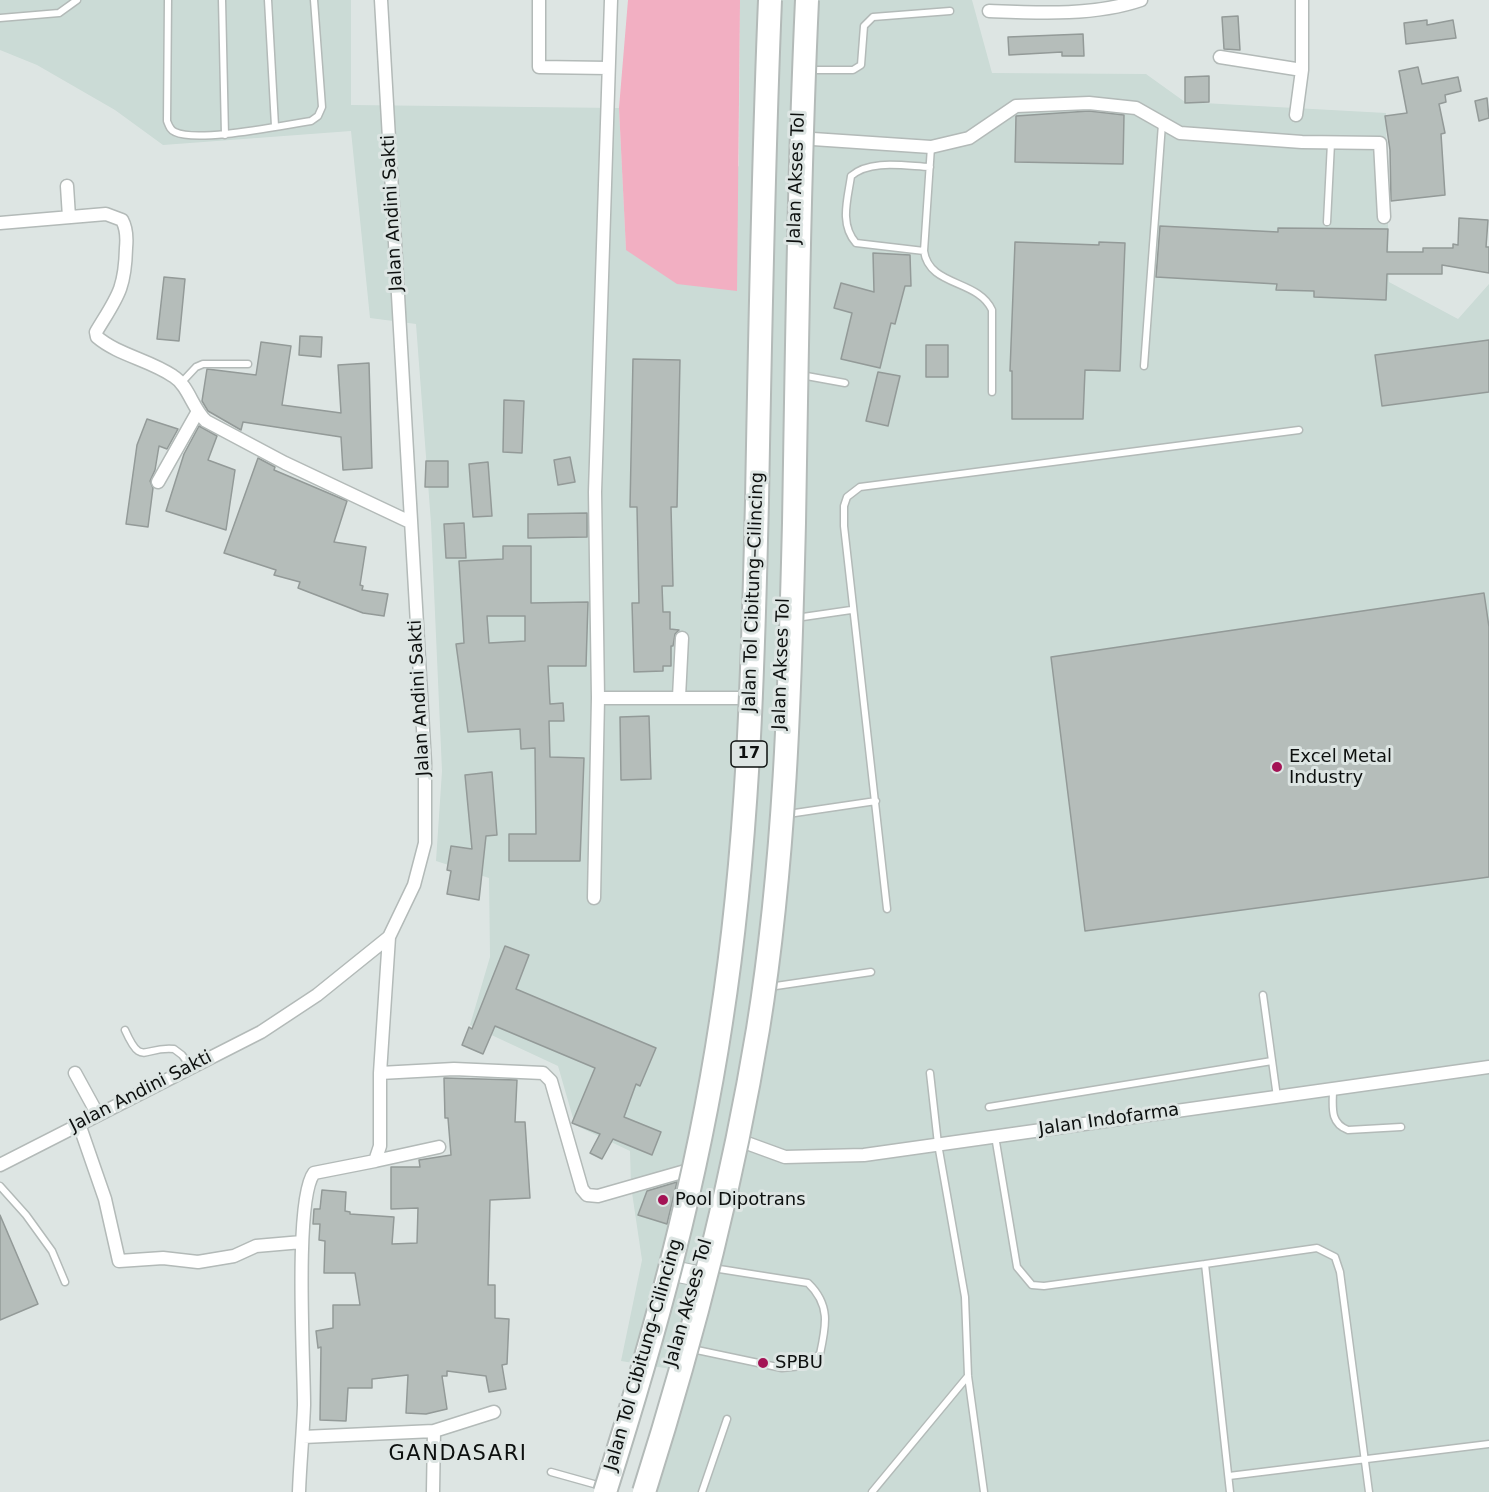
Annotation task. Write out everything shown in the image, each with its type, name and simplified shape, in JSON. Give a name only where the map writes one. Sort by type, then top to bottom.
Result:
[{"type":"highway","name":"Jalan Tol Cibitung–Cilincing","points":[[610,1491],[668,1275],[698,1147],[722,1021],[736,894],[747,779],[754,631],[772,0]]},
{"type":"highway","name":"Jalan Tol Cibitung–Cilincing","points":[[644,1492],[704,1284],[734,1155],[758,1026],[773,897],[784,781],[791,632],[805,0]]},
{"type":"main road","name":"Jalan Akses Tol","points":[[610,1491],[678,1272],[703,1166],[728,1023],[741,903],[757,698],[772,0]]},
{"type":"main road","name":"Jalan Akses Tol","points":[[635,1492],[676,1346],[700,1271],[732,1137],[756,988],[774,816],[784,620],[800,70],[805,0]]},
{"type":"main road","points":[[678,1272],[700,1271]]},
{"type":"street","name":"Jalan Andini Sakti","points":[[0,1165],[261,1032],[308,1001],[389,937],[414,885],[425,843],[425,763],[401,518],[381,0]]},
{"type":"street","points":[[539,0],[539,67],[608,68]]},
{"type":"street","points":[[594,898],[598,698],[595,492],[611,0]]},
{"type":"street","points":[[989,11],[1044,13],[1101,8],[1141,0]]},
{"type":"street","points":[[1296,115],[1302,70],[1302,0]]},
{"type":"street","points":[[1220,57],[1302,70]]},
{"type":"street","points":[[798,138],[931,147],[969,138],[1016,106],[1089,103],[1136,108],[1180,133],[1381,143],[1384,217]]},
{"type":"street","points":[[67,186],[69,217]]},
{"type":"street","points":[[0,223],[106,214],[122,220],[125,226],[126,277],[122,289],[96,332],[97,337],[167,372],[181,383],[197,413],[206,421],[285,464],[401,518]]},
{"type":"street","points":[[158,482],[197,413]]},
{"type":"street","points":[[679,697],[682,638]]},
{"type":"street","points":[[598,698],[757,698]]},
{"type":"street","points":[[375,1161],[380,1146],[380,1073],[389,937]]},
{"type":"street","name":"Jalan Indofarma","points":[[732,1137],[785,1157],[864,1155],[1489,1067]]},
{"type":"street","points":[[380,1073],[454,1069],[543,1073],[550,1081],[582,1189],[587,1195],[598,1196],[703,1166]]},
{"type":"street","points":[[75,1073],[98,1115]]},
{"type":"street","points":[[79,1124],[105,1199],[114,1251],[119,1261],[163,1258],[198,1262],[234,1256],[256,1246],[302,1242]]},
{"type":"street","points":[[299,1492],[303,1437],[302,1242],[306,1190],[314,1173],[439,1147]]},
{"type":"street","points":[[303,1437],[434,1431],[494,1412]]},
{"type":"street","points":[[433,1492],[434,1431]]},
{"type":"lane","points":[[0,18],[59,13],[77,0]]},
{"type":"lane","points":[[168,0],[167,121],[170,128],[180,134],[225,135],[311,121],[318,116],[322,107],[314,0]]},
{"type":"lane","points":[[222,0],[225,135]]},
{"type":"lane","points":[[268,0],[274,126]]},
{"type":"lane","points":[[800,70],[831,72],[853,70],[861,65],[864,26],[873,17],[950,11]]},
{"type":"lane","points":[[1144,366],[1162,124]]},
{"type":"lane","points":[[1328,222],[1331,142]]},
{"type":"lane","points":[[931,147],[925,262],[934,273],[982,295],[992,310],[992,392]]},
{"type":"lane","points":[[924,251],[856,243],[849,235],[845,219],[851,176],[859,168],[930,166]]},
{"type":"lane","points":[[181,383],[196,367],[203,364],[248,364]]},
{"type":"lane","points":[[791,374],[845,383]]},
{"type":"lane","points":[[887,909],[876,801],[851,610],[844,506],[847,497],[860,487],[1299,430]]},
{"type":"lane","points":[[784,620],[851,610]]},
{"type":"lane","points":[[774,816],[876,801]]},
{"type":"lane","points":[[756,988],[871,972]]},
{"type":"lane","points":[[1263,994],[1277,1097]]},
{"type":"lane","points":[[126,1030],[134,1049],[140,1053],[174,1049],[191,1067]]},
{"type":"lane","points":[[989,1107],[1272,1061]]},
{"type":"lane","points":[[930,1073],[938,1144],[965,1296],[968,1376],[984,1492]]},
{"type":"lane","points":[[1334,1089],[1334,1120],[1341,1128],[1347,1130],[1401,1127]]},
{"type":"lane","points":[[995,1136],[1017,1268],[1032,1285],[1044,1286],[1317,1248],[1335,1257],[1340,1272],[1369,1492]]},
{"type":"lane","points":[[0,1186],[26,1215],[52,1251],[65,1282]]},
{"type":"lane","points":[[1205,1264],[1230,1492]]},
{"type":"lane","points":[[676,1346],[782,1368],[802,1366],[820,1354],[827,1322],[825,1304],[818,1292],[808,1283],[700,1271]]},
{"type":"lane","points":[[872,1492],[968,1376]]},
{"type":"lane","points":[[702,1492],[727,1419]]},
{"type":"lane","points":[[1228,1476],[1364,1460],[1438,1448],[1489,1444]]},
{"type":"lane","points":[[551,1472],[610,1491]]},
{"type":"shaded area","points":[[0,0],[351,0],[351,105],[619,108],[626,250],[739,166],[740,0],[972,0],[992,73],[1146,74],[1185,102],[1386,113],[1389,282],[1458,319],[1489,284],[1489,1492],[649,1492],[683,1371],[621,1361],[642,1260],[631,1186],[630,1151],[575,1125],[558,1066],[470,1025],[490,957],[489,878],[436,861],[442,771],[431,523],[416,324],[370,318],[351,131],[163,145],[115,110],[37,65],[0,50]]},
{"type":"shaded area","points":[[628,0],[740,0],[737,291],[677,284],[626,250],[619,108]]},
{"type":"building","points":[[1238,16],[1240,50],[1224,49],[1222,17]]},
{"type":"building","points":[[1427,20],[1427,25],[1453,20],[1456,38],[1406,44],[1404,23]]},
{"type":"building","points":[[1083,34],[1084,56],[1062,56],[1062,52],[1009,55],[1008,37]]},
{"type":"building","points":[[1418,67],[1422,84],[1458,77],[1461,91],[1445,95],[1446,102],[1439,104],[1445,133],[1441,134],[1445,195],[1391,201],[1390,150],[1385,116],[1407,113],[1399,71]]},
{"type":"building","points":[[1209,76],[1209,102],[1185,103],[1185,77]]},
{"type":"building","points":[[1487,98],[1489,118],[1479,121],[1475,101]]},
{"type":"building","points":[[1089,111],[1124,115],[1123,164],[1015,162],[1016,116]]},
{"type":"building","points":[[1459,218],[1488,220],[1486,247],[1489,247],[1489,273],[1442,265],[1442,274],[1387,274],[1386,300],[1314,297],[1314,291],[1276,290],[1277,284],[1156,277],[1160,226],[1278,232],[1278,228],[1388,229],[1387,252],[1423,252],[1423,248],[1453,248],[1453,244],[1458,245]]},
{"type":"building","points":[[1015,242],[1099,245],[1099,242],[1125,243],[1120,371],[1085,370],[1083,419],[1012,419],[1012,371],[1010,371]]},
{"type":"building","points":[[873,253],[910,255],[911,286],[905,286],[895,324],[891,323],[880,368],[841,359],[852,313],[834,308],[841,283],[874,292]]},
{"type":"building","points":[[164,277],[185,279],[179,341],[157,339]]},
{"type":"building","points":[[300,336],[322,337],[321,357],[299,355]]},
{"type":"building","points":[[1489,340],[1489,392],[1382,406],[1375,355]]},
{"type":"building","points":[[261,342],[291,346],[282,405],[341,413],[338,365],[369,363],[372,468],[343,470],[341,437],[243,422],[241,430],[208,411],[202,401],[207,369],[256,375]]},
{"type":"building","points":[[926,345],[948,345],[948,377],[926,377]]},
{"type":"building","points":[[633,359],[680,360],[677,507],[671,507],[673,586],[662,586],[663,612],[670,612],[670,629],[679,630],[671,646],[671,666],[663,666],[663,671],[634,672],[632,603],[639,603],[637,507],[630,507]]},
{"type":"building","points":[[878,372],[900,376],[888,426],[866,421]]},
{"type":"building","points":[[504,400],[524,401],[522,453],[503,452]]},
{"type":"building","points":[[147,419],[178,429],[167,449],[159,446],[155,470],[150,481],[153,488],[148,527],[126,524],[137,445]]},
{"type":"building","points":[[199,426],[217,436],[208,460],[235,470],[226,530],[166,511],[184,454]]},
{"type":"building","points":[[570,457],[575,482],[558,485],[554,460]]},
{"type":"building","points":[[258,458],[275,467],[274,470],[347,501],[334,542],[366,547],[360,585],[363,586],[362,590],[388,594],[384,616],[363,613],[298,588],[300,582],[274,575],[276,570],[224,553]]},
{"type":"building","points":[[426,461],[448,461],[448,487],[425,487]]},
{"type":"building","points":[[488,462],[492,516],[473,517],[469,464]]},
{"type":"building","points":[[587,513],[587,537],[528,538],[528,514]]},
{"type":"building","points":[[464,523],[466,558],[446,558],[444,524]]},
{"type":"building","points":[[503,546],[531,546],[531,603],[588,602],[586,666],[548,666],[550,704],[563,703],[564,721],[549,721],[550,757],[584,758],[580,861],[509,861],[509,834],[536,834],[535,748],[521,749],[520,729],[468,732],[456,644],[464,643],[459,561],[503,559]],"holes":[[[487,616],[525,616],[525,641],[489,643]]]},
{"type":"building","name":"Excel Metal Industry","points":[[1484,593],[1489,627],[1489,877],[1085,931],[1051,657]]},
{"type":"building","points":[[649,716],[651,779],[621,780],[620,717]]},
{"type":"building","points":[[492,772],[497,835],[486,836],[479,900],[447,894],[451,871],[447,870],[451,846],[472,849],[465,775]]},
{"type":"building","points":[[505,946],[529,955],[516,989],[656,1048],[640,1086],[636,1084],[624,1117],[661,1132],[652,1155],[613,1139],[602,1159],[590,1153],[600,1134],[572,1123],[595,1068],[495,1026],[483,1054],[462,1045],[469,1027],[472,1029]]},
{"type":"building","points":[[444,1078],[517,1080],[515,1122],[525,1122],[530,1198],[490,1200],[488,1285],[495,1285],[495,1318],[509,1319],[507,1364],[502,1365],[506,1389],[489,1392],[486,1376],[447,1371],[447,1376],[442,1376],[447,1409],[426,1414],[406,1413],[408,1375],[372,1379],[372,1388],[348,1388],[346,1421],[320,1420],[321,1347],[318,1348],[316,1331],[333,1328],[333,1305],[360,1305],[355,1273],[324,1273],[325,1241],[319,1240],[320,1224],[313,1224],[314,1209],[320,1209],[322,1190],[346,1192],[345,1211],[350,1214],[394,1217],[392,1244],[417,1243],[418,1208],[391,1209],[391,1167],[420,1167],[419,1160],[451,1155],[448,1118],[445,1118]]},
{"type":"building","name":"Pool Dipotrans","points":[[677,1182],[667,1224],[638,1215],[647,1191]]},
{"type":"building","points":[[0,1215],[38,1304],[0,1320]]},
{"type":"place","name":"Excel Metal Industry","points":[[1277,767]]},
{"type":"place","name":"Pool Dipotrans","points":[[663,1200]]},
{"type":"place","name":"SPBU","points":[[763,1363]]},
{"type":"district","name":"GANDASARI","points":[[458,1455]]}]
